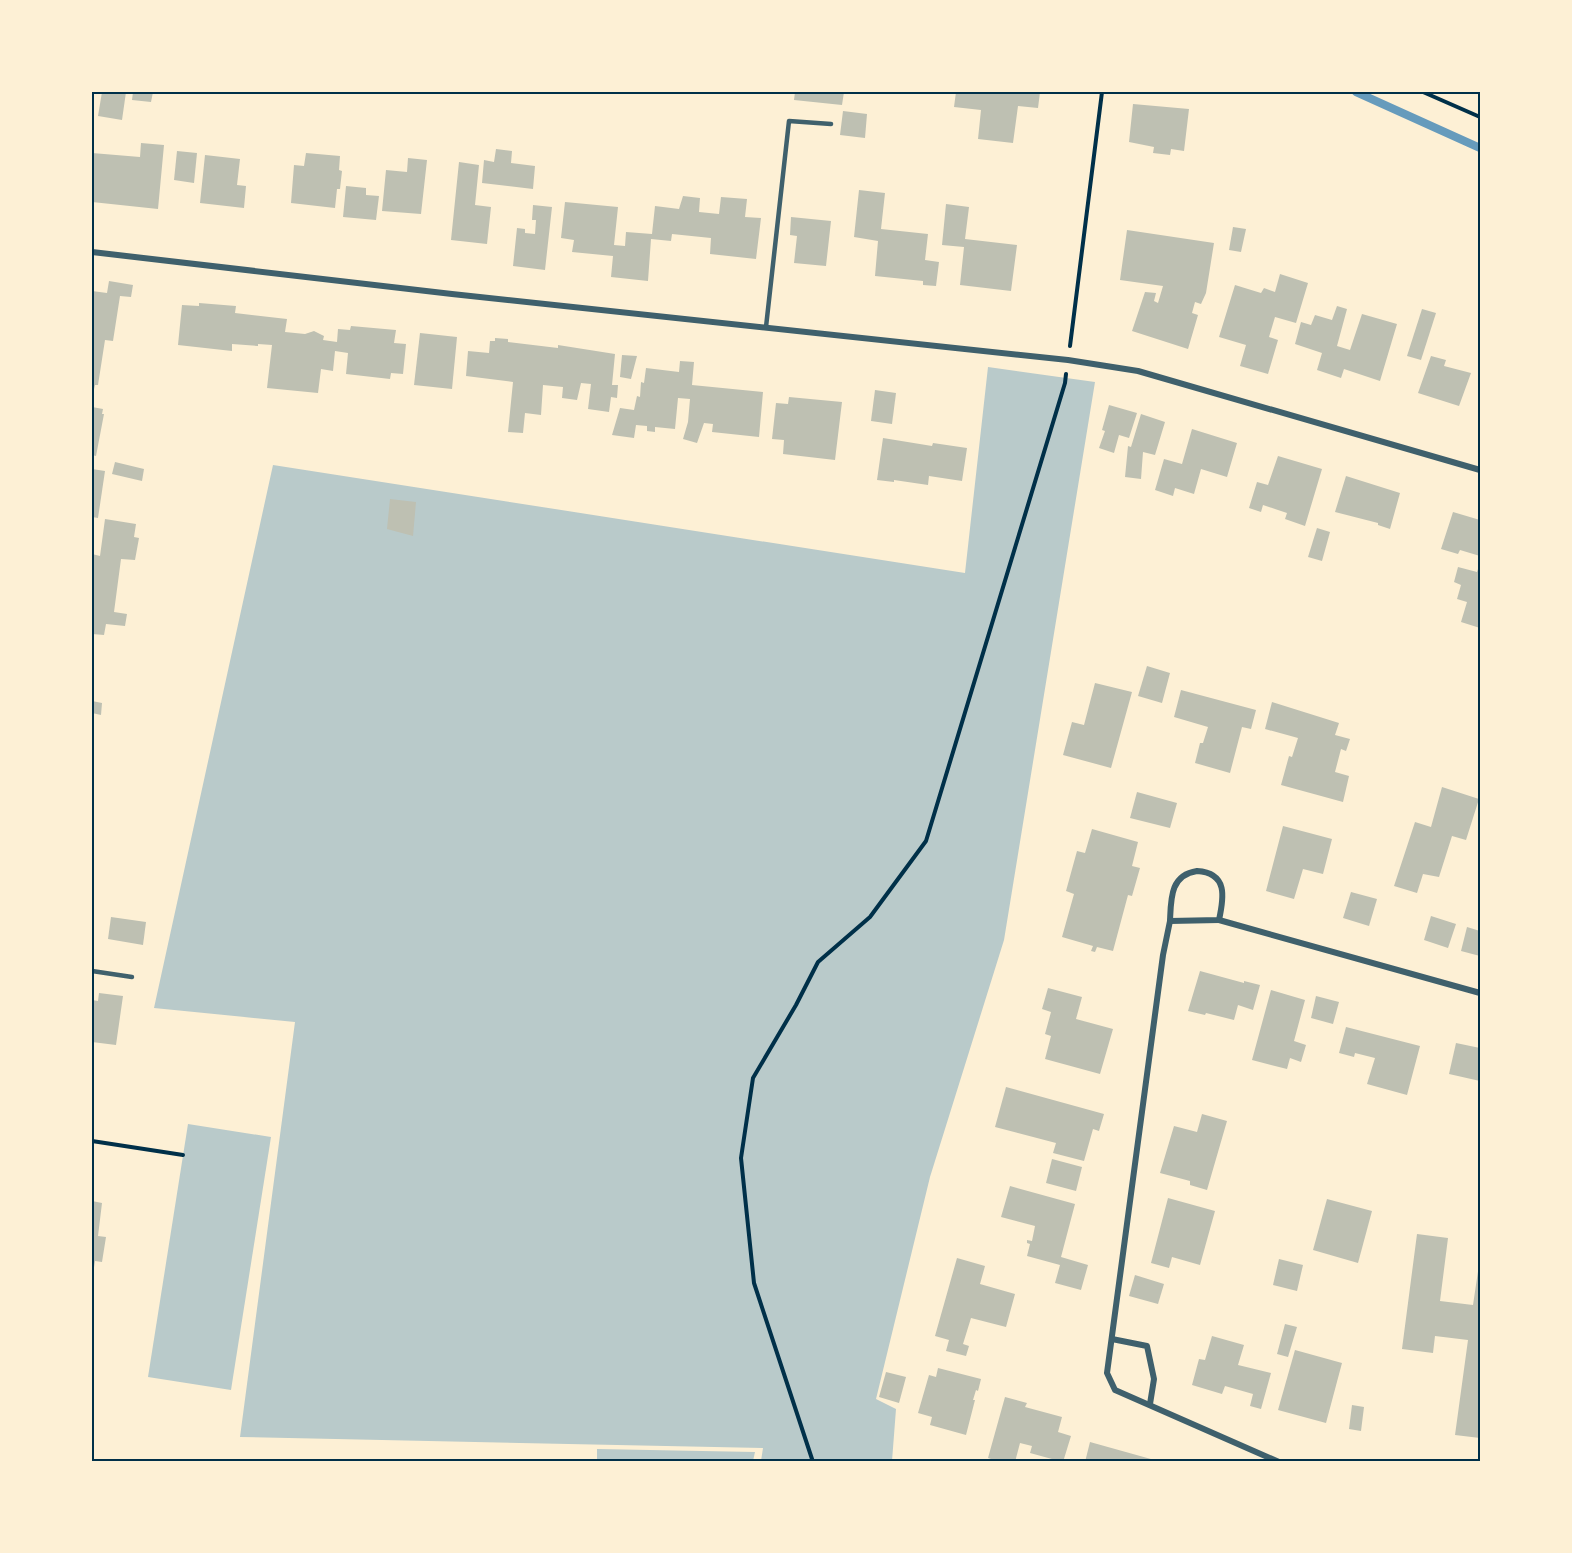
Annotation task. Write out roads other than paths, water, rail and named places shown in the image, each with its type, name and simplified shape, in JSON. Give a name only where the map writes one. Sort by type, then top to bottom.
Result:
[{"type":"street","points":[[92,252],[452,294],[1068,360],[1138,370],[1480,470]]},
{"type":"street","points":[[1219,920],[1223,900],[1221,886],[1211,875],[1197,871],[1183,875],[1171,894],[1170,921],[1163,955],[1107,1373],[1115,1390],[1279,1461]]},
{"type":"street","points":[[1170,921],[1219,920],[1480,993]]},
{"type":"street","points":[[1112,1339],[1147,1346],[1154,1379],[1150,1404]]},
{"type":"lane","points":[[766,327],[789,121],[831,124]]},
{"type":"lane","points":[[92,970],[132,977]]},
{"type":"waterway","points":[[1356,92],[1480,148]]}]
